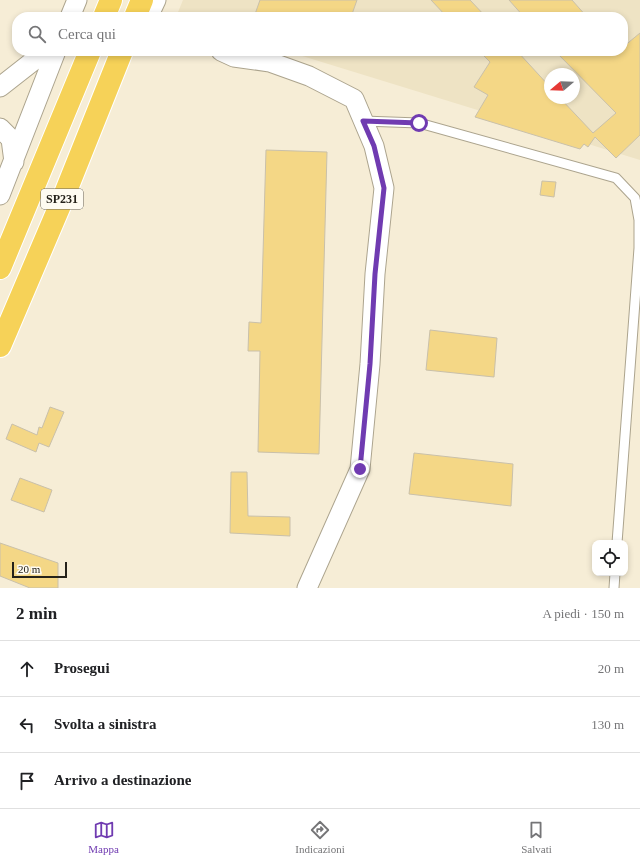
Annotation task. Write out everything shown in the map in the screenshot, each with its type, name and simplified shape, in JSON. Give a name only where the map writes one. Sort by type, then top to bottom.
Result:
[{"type":"highway","points":[[106,12],[111,0]]},
{"type":"highway","points":[[138,12],[142,0]]},
{"type":"highway","name":"SP231","points":[[0,268],[88,56]]},
{"type":"highway","name":"SP231","points":[[0,346],[120,56]]},
{"type":"street","points":[[72,12],[77,0]]},
{"type":"street","points":[[150,12],[156,0]]},
{"type":"street","points":[[0,87],[40,56]]},
{"type":"street","points":[[0,196],[54,56]]},
{"type":"street","points":[[88,136],[109,89],[126,56]]},
{"type":"street","points":[[232,56],[270,62],[309,76],[354,99],[374,146],[384,188],[375,274],[370,364],[360,469],[307,588]]},
{"type":"street","points":[[0,128],[11,139],[14,163]]},
{"type":"lane","points":[[363,121],[419,123],[616,178],[634,198],[639,220],[639,248],[617,540]]},
{"type":"lane","points":[[614,588],[615,576]]},
{"type":"shaded area","points":[[183,0],[640,0],[640,160],[302,56],[628,56],[628,12],[178,12]]},
{"type":"building","points":[[260,0],[357,0],[353,12],[256,12]]},
{"type":"building","points":[[431,0],[470,0],[481,12],[442,12]]},
{"type":"building","points":[[509,0],[572,0],[583,12],[520,12]]},
{"type":"building","points":[[640,33],[640,135],[616,158],[595,137],[588,147],[584,144],[580,149],[475,117],[488,95],[474,87],[490,62],[484,56],[522,56],[544,80],[544,104],[566,104],[593,133],[616,113],[580,76],[580,68],[572,68],[560,56],[628,56],[628,43]]},
{"type":"building","points":[[266,150],[327,152],[319,454],[258,452],[260,351],[248,351],[249,322],[261,323]]},
{"type":"building","points":[[542,181],[556,182],[554,197],[540,195]]},
{"type":"building","points":[[430,330],[497,338],[494,377],[426,370]]},
{"type":"building","points":[[50,407],[64,412],[49,447],[39,443],[36,452],[6,439],[12,424],[37,435],[39,427],[42,428]]},
{"type":"building","points":[[414,453],[513,464],[511,506],[409,494]]},
{"type":"building","points":[[231,472],[247,472],[248,516],[290,517],[290,536],[230,533]]},
{"type":"building","points":[[20,478],[52,490],[44,512],[11,500]]},
{"type":"building","points":[[0,543],[58,563],[58,588],[30,588],[0,576]]},
{"type":"route","points":[[360,469],[370,364],[375,274],[384,188],[374,146],[363,121],[419,123]]}]
